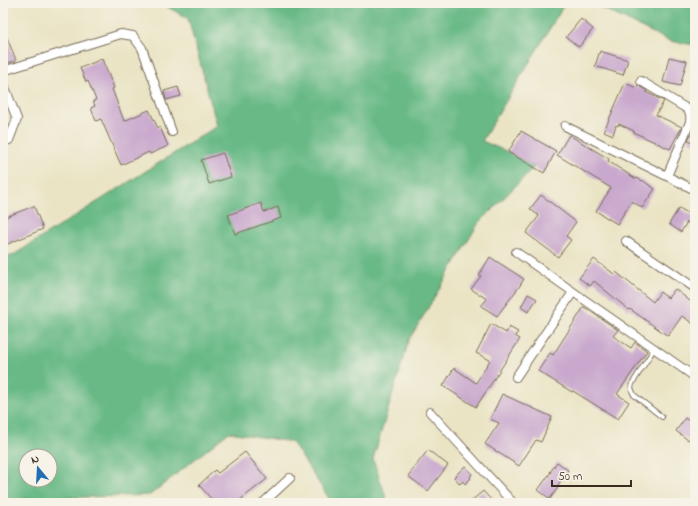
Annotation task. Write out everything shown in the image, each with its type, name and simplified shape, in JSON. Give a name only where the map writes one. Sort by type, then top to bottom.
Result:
[{"type":"street","points":[[3,71],[121,34],[133,36],[142,48],[172,132]]},
{"type":"street","points":[[641,81],[684,107],[689,111],[691,116],[690,122],[667,176]]},
{"type":"street","points":[[3,82],[17,119],[9,140],[3,142]]},
{"type":"street","points":[[565,126],[695,190]]},
{"type":"street","points":[[626,241],[695,288]]},
{"type":"street","points":[[516,252],[695,377]]},
{"type":"street","points":[[516,377],[573,292]]},
{"type":"street","points":[[430,412],[513,503]]},
{"type":"street","points":[[263,503],[290,478]]},
{"type":"lane","points":[[655,348],[632,384],[631,388],[634,394],[662,417]]},
{"type":"green space","points":[[160,3],[565,3],[482,141],[508,152],[534,167],[478,224],[409,340],[373,459],[388,503],[332,503],[292,442],[229,432],[150,495],[3,500],[3,256],[12,256],[217,126],[188,18]]},
{"type":"green space","points":[[591,3],[695,3],[695,45],[670,41]]},
{"type":"building","points":[[581,19],[593,29],[579,47],[566,37]]},
{"type":"building","points":[[3,28],[16,60],[6,64],[3,56]]},
{"type":"building","points":[[600,51],[628,60],[623,75],[595,66]]},
{"type":"building","points":[[669,57],[687,61],[680,86],[663,82]]},
{"type":"building","points":[[102,59],[114,88],[112,89],[124,121],[149,110],[158,128],[160,127],[168,146],[150,154],[149,152],[121,165],[101,119],[96,121],[91,108],[95,106],[93,101],[96,100],[88,81],[86,82],[80,68]]},
{"type":"building","points":[[625,83],[637,88],[638,85],[647,91],[646,92],[664,101],[656,115],[682,127],[670,149],[619,124],[618,126],[616,125],[613,135],[604,131]]},
{"type":"building","points":[[178,87],[181,96],[166,100],[164,91]]},
{"type":"building","points":[[521,131],[556,151],[544,173],[508,152]]},
{"type":"building","points":[[692,132],[695,134],[695,144],[688,140]]},
{"type":"building","points":[[569,135],[609,159],[608,161],[636,179],[642,180],[655,189],[642,208],[632,201],[617,224],[596,211],[611,188],[557,155]]},
{"type":"building","points":[[223,153],[231,177],[209,184],[201,160]]},
{"type":"building","points":[[541,195],[576,222],[566,236],[571,240],[558,257],[526,233],[539,216],[530,209]]},
{"type":"building","points":[[261,203],[264,212],[278,207],[281,218],[235,234],[228,215]]},
{"type":"building","points":[[34,206],[43,229],[3,246],[3,218]]},
{"type":"building","points":[[679,208],[695,217],[695,226],[687,222],[681,232],[669,224]]},
{"type":"building","points":[[490,257],[524,279],[497,316],[481,306],[487,299],[471,289],[481,276],[479,275]]},
{"type":"building","points":[[594,259],[614,274],[616,272],[653,302],[660,292],[668,298],[675,289],[695,305],[695,325],[682,316],[668,336],[630,309],[629,310],[594,281],[590,286],[579,278]]},
{"type":"building","points":[[528,294],[537,299],[528,312],[521,307]]},
{"type":"building","points":[[584,307],[618,330],[613,336],[631,348],[635,342],[647,351],[617,394],[629,402],[618,419],[538,371],[550,353],[553,355]]},
{"type":"building","points":[[491,324],[506,333],[509,327],[518,332],[515,336],[520,339],[476,407],[443,386],[454,368],[476,383],[490,360],[476,353]]},
{"type":"building","points":[[502,394],[552,417],[541,442],[536,440],[519,466],[485,444],[499,423],[490,419]]},
{"type":"building","points":[[685,418],[695,425],[695,430],[688,440],[676,431]]},
{"type":"building","points":[[428,450],[448,465],[428,491],[408,476]]},
{"type":"building","points":[[245,452],[267,479],[236,503],[215,503],[199,485],[215,470],[218,473]]},
{"type":"building","points":[[557,462],[568,470],[550,499],[538,490]]},
{"type":"building","points":[[465,466],[472,474],[470,477],[471,478],[465,484],[463,481],[460,484],[454,477]]},
{"type":"building","points":[[483,491],[494,503],[469,503]]}]
